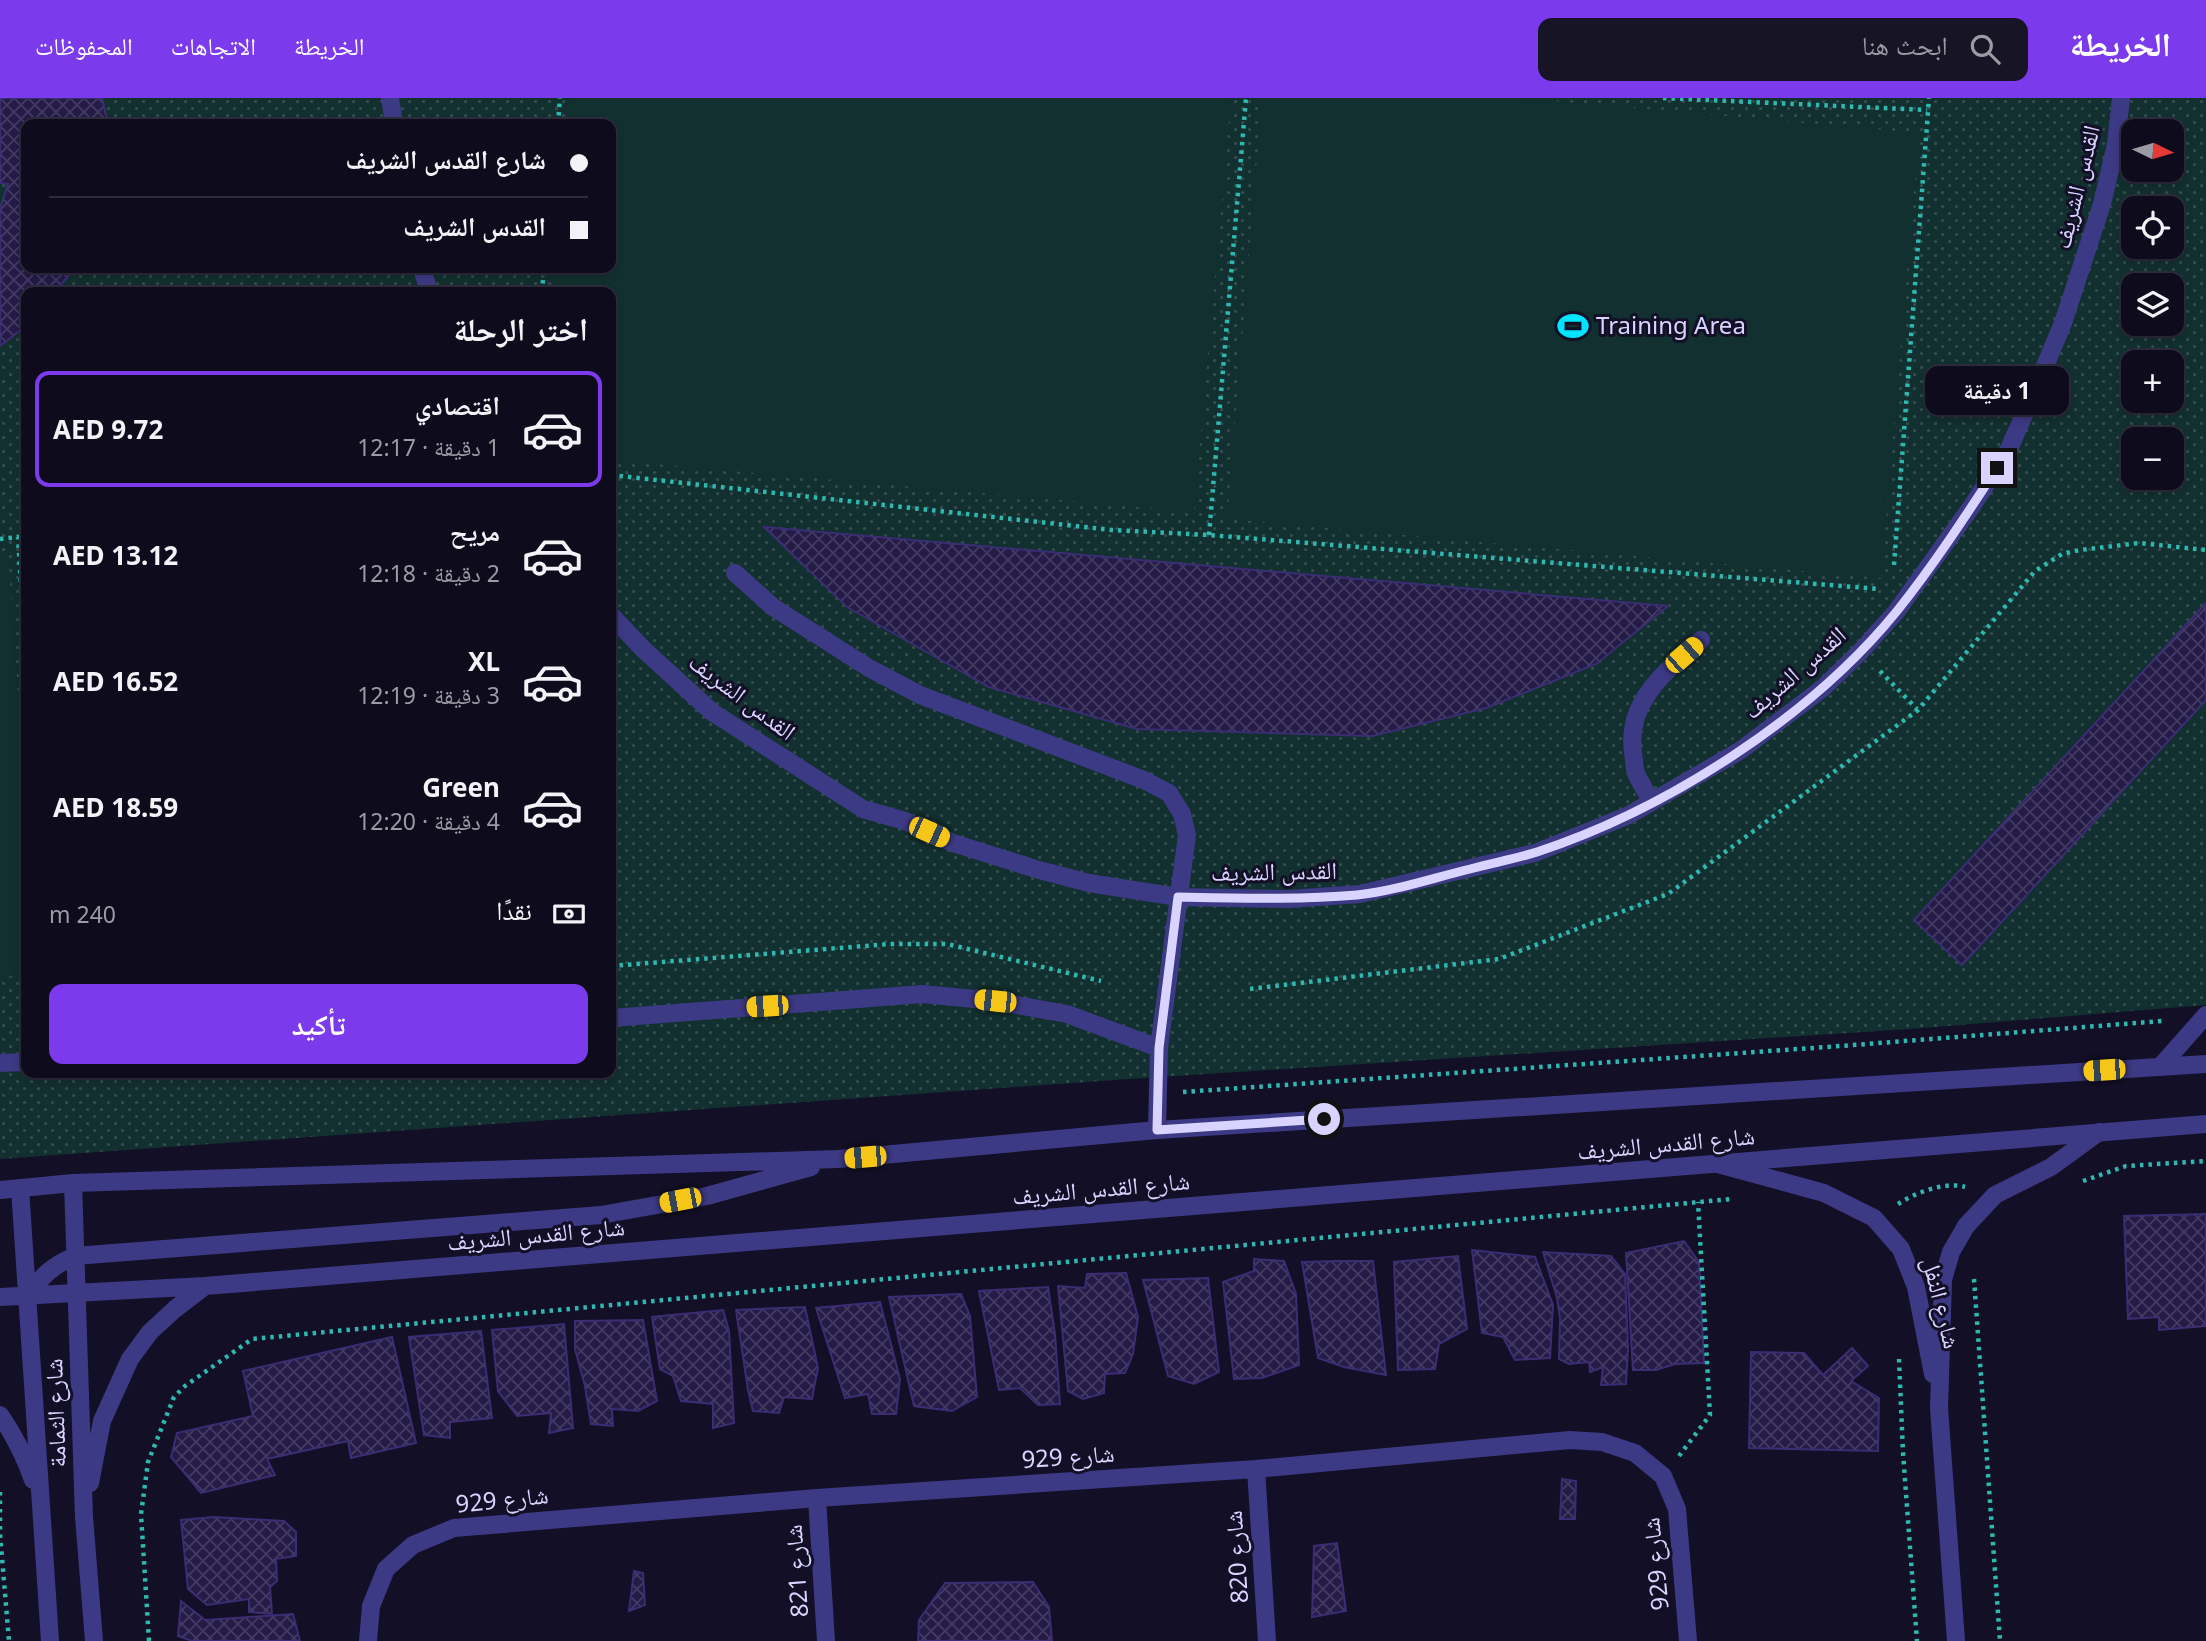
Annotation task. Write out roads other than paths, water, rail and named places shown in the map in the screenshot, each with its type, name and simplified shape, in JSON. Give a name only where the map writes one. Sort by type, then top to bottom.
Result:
[{"type":"street","points":[[390,98],[393,119]]},
{"type":"street","name":"القدس الشريف","points":[[616,620],[712,712],[863,808],[905,821],[953,843],[1089,883],[1178,897],[1289,899],[1360,894],[1535,853],[1590,832],[1652,802],[1741,750],[1822,688],[1861,651],[1896,612],[2009,449],[2063,323],[2084,261],[2102,204],[2113,156],[2121,98]]},
{"type":"street","points":[[734,573],[773,607],[869,668],[920,695],[1131,775],[1169,793],[1182,814],[1187,835],[1178,897]]},
{"type":"street","points":[[1652,802],[1636,771],[1631,740],[1637,710],[1649,690],[1667,670],[1701,640]]},
{"type":"street","name":"القدس الشريف","points":[[1157,1130],[1159,1048],[1178,897]]},
{"type":"street","points":[[616,1017],[923,994],[995,1001],[1067,1014],[1159,1048]]},
{"type":"street","points":[[2160,1067],[2205,1016]]},
{"type":"street","points":[[0,1063],[21,1062]]},
{"type":"street","name":"شارع القدس الشريف","points":[[0,1190],[73,1183],[838,1159],[1157,1130],[2206,1064]]},
{"type":"street","name":"شارع القدس الشريف","points":[[0,1297],[205,1286],[2206,1125]]},
{"type":"street","name":"شارع النفل","points":[[1956,1641],[1939,1408],[1943,1280],[1951,1252],[1966,1226],[1995,1195],[2051,1167],[2099,1132]]},
{"type":"street","points":[[27,1295],[47,1271],[75,1256],[601,1215],[707,1196],[838,1159]]},
{"type":"street","name":"شارع النفل","points":[[1718,1164],[1824,1193],[1874,1218],[1901,1249],[1916,1287],[1939,1408]]},
{"type":"street","name":"شارع الثمامة","points":[[73,1183],[84,1517],[94,1641]]},
{"type":"street","name":"شارع الثمامة","points":[[20,1188],[50,1641]]},
{"type":"street","points":[[84,1517],[102,1420],[131,1359],[150,1332],[205,1286]]},
{"type":"street","points":[[0,1415],[28,1464],[40,1501]]},
{"type":"street","name":"شارع 929","points":[[368,1641],[371,1606],[386,1569],[413,1545],[454,1528],[817,1498],[1256,1469],[1570,1440],[1602,1442],[1635,1453],[1663,1476],[1677,1508],[1688,1641]]},
{"type":"street","name":"شارع 820","points":[[1256,1469],[1267,1641]]},
{"type":"street","name":"شارع 821","points":[[817,1498],[826,1641]]},
{"type":"place","name":"Training Area","points":[[1573,326]]}]
